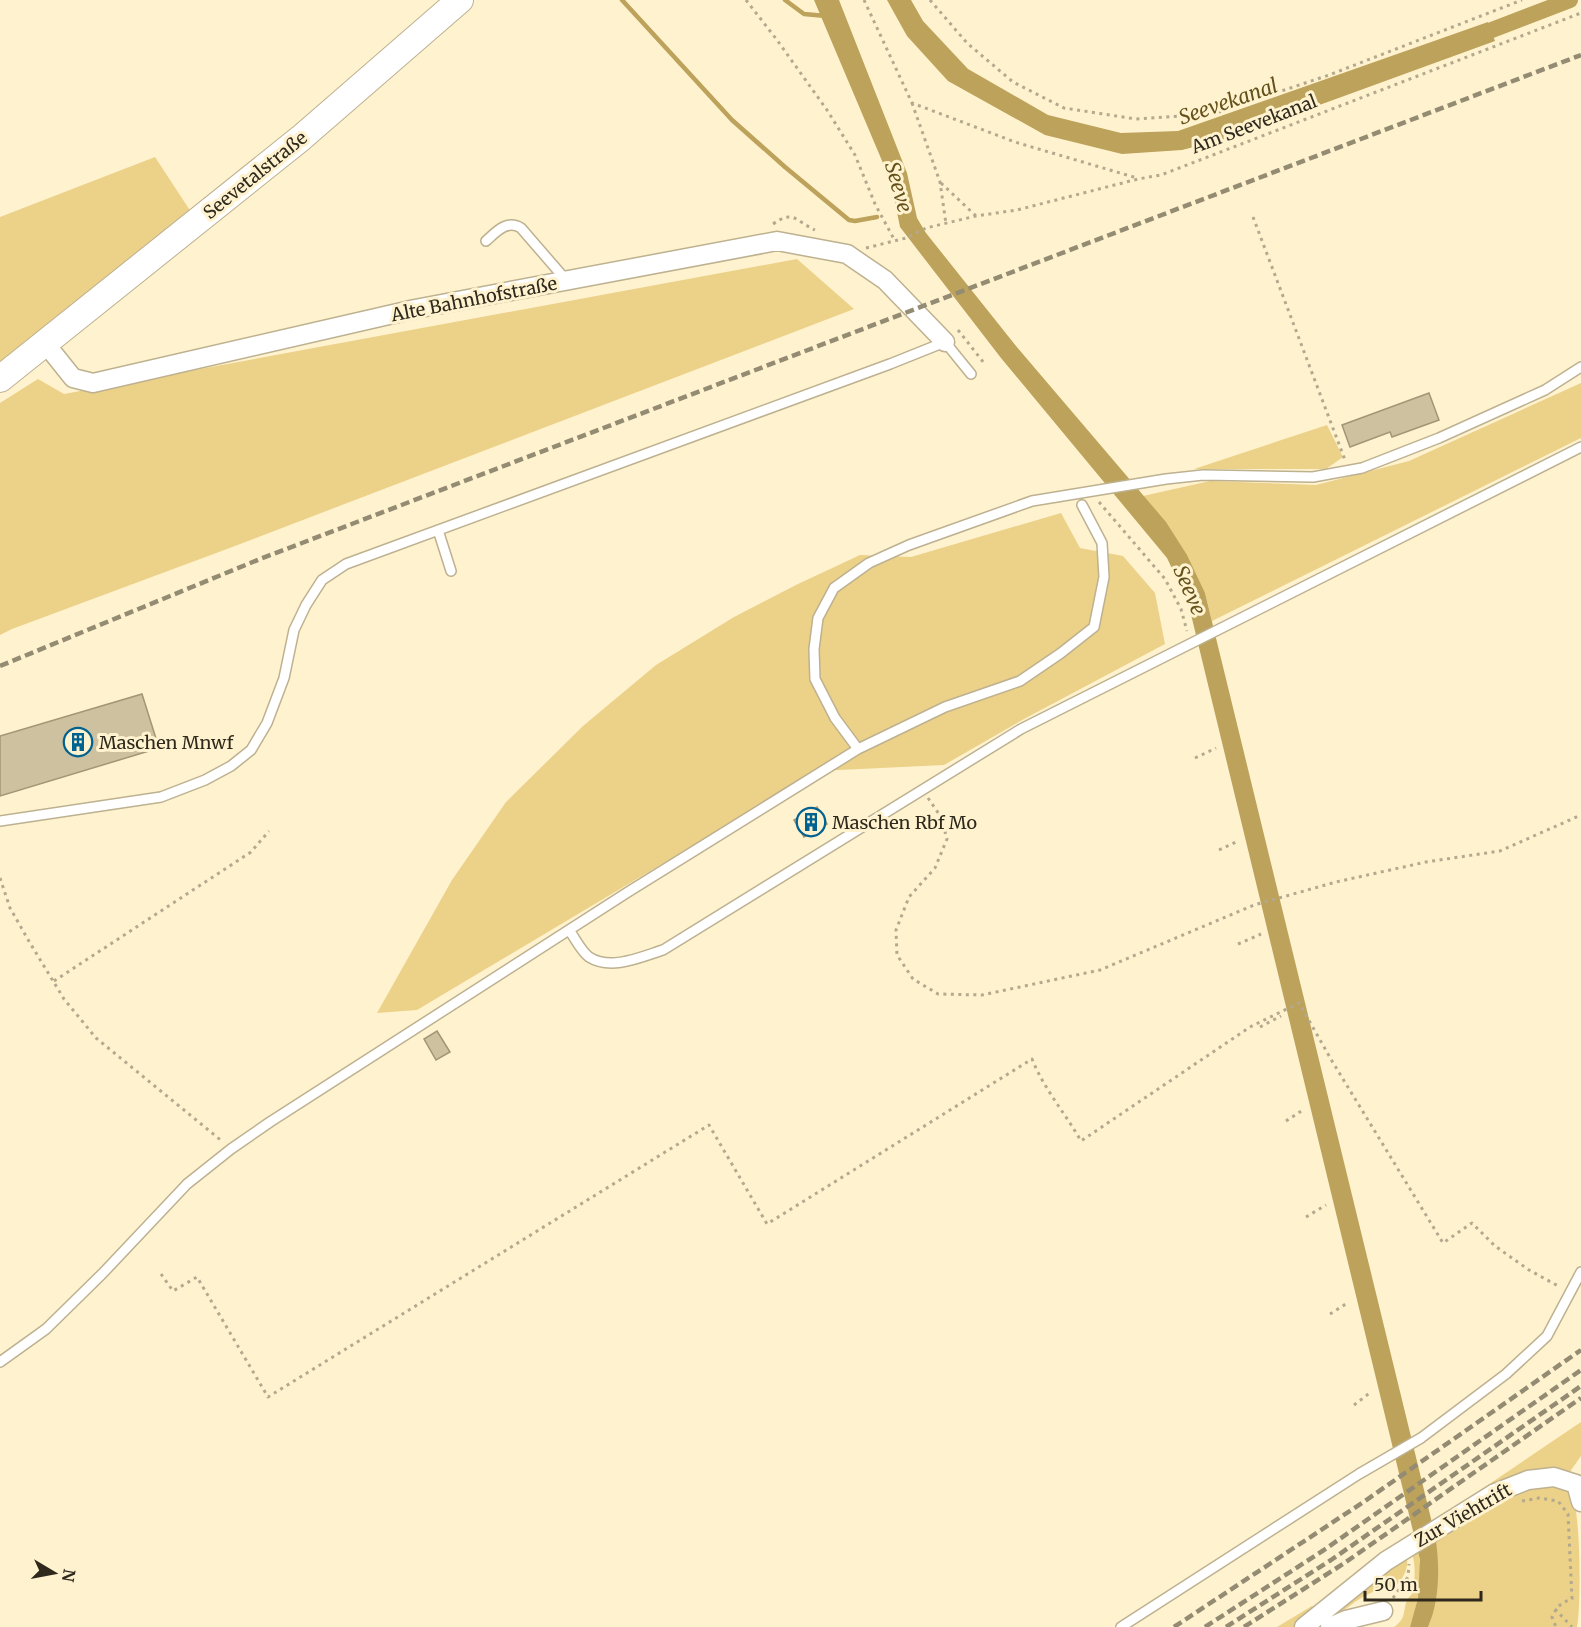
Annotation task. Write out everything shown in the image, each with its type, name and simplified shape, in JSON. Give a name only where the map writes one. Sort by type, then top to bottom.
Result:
[{"type":"main road","name":"Seevetalstraße","points":[[45,344],[301,138],[460,0]]},
{"type":"main road","points":[[0,379],[45,344]]},
{"type":"street","name":"Alte Bahnhofstraße","points":[[45,344],[73,378],[93,383],[415,309],[777,241],[847,254],[885,280],[945,342]]},
{"type":"street","name":"Zur Viehtrift","points":[[1304,1627],[1386,1560],[1495,1493],[1528,1480],[1554,1477],[1577,1481],[1581,1502]]},
{"type":"street","points":[[1330,1627],[1346,1620],[1383,1611]]},
{"type":"lane","points":[[486,242],[505,226],[516,225],[566,280]]},
{"type":"lane","points":[[0,821],[160,797],[205,780],[231,766],[250,750],[267,723],[284,678],[294,630],[306,605],[322,580],[346,564],[945,342],[971,374]]},
{"type":"lane","points":[[858,749],[835,718],[815,679],[814,649],[818,618],[834,588],[869,563],[909,545],[1032,501],[1166,479],[1203,476],[1313,477],[1362,468],[1439,438],[1545,390],[1581,367]]},
{"type":"lane","points":[[569,930],[588,956],[603,963],[629,962],[663,950],[1021,729],[1581,447]]},
{"type":"lane","points":[[0,1362],[46,1329],[102,1275],[187,1184],[231,1149],[312,1094],[858,749],[945,707],[1020,681],[1094,627],[1104,577],[1102,543],[1082,505]]},
{"type":"lane","points":[[438,530],[451,571]]},
{"type":"lane","points":[[1121,1627],[1359,1474],[1421,1438],[1506,1374],[1547,1336],[1581,1272]]},
{"type":"path","points":[[746,0],[808,84],[855,155],[875,204],[895,241]]},
{"type":"path","points":[[864,0],[912,103],[940,182],[946,224]]},
{"type":"path","points":[[930,0],[967,43],[1013,82],[1064,108],[1136,119],[1213,114],[1329,75],[1522,0]]},
{"type":"path","name":"Am Seevekanal","points":[[906,238],[926,228],[976,216],[1017,210],[1161,175],[1581,12]]},
{"type":"path","points":[[912,103],[1015,142],[1138,179]]},
{"type":"path","points":[[940,182],[976,216]]},
{"type":"path","points":[[1253,217],[1349,471]]},
{"type":"path","points":[[1098,501],[1165,579],[1181,609],[1189,636]]},
{"type":"path","points":[[1195,758],[1216,748]]},
{"type":"path","points":[[922,789],[941,817],[947,839],[935,868],[909,897],[896,930],[897,955],[913,979],[938,994],[982,995],[1100,970],[1254,905],[1336,882],[1426,862],[1500,851],[1581,815]]},
{"type":"path","points":[[54,981],[251,852],[269,831]]},
{"type":"path","points":[[1219,850],[1238,841]]},
{"type":"path","points":[[0,878],[10,908],[64,999],[96,1038],[231,1149]]},
{"type":"path","points":[[1238,944],[1261,934]]},
{"type":"path","points":[[161,1274],[173,1291],[197,1277],[268,1396],[710,1125],[767,1224],[1032,1059],[1052,1096],[1081,1141],[1250,1027],[1299,1003],[1443,1243],[1472,1222],[1495,1246],[1529,1270],[1569,1292]]},
{"type":"path","points":[[1260,1027],[1281,1016]]},
{"type":"path","points":[[1286,1121],[1303,1110]]},
{"type":"path","points":[[1306,1217],[1326,1205]]},
{"type":"path","points":[[1330,1314],[1349,1302]]},
{"type":"path","points":[[1354,1405],[1371,1392]]},
{"type":"path","points":[[1495,1493],[1508,1504],[1539,1498],[1558,1501],[1569,1514],[1572,1599],[1560,1604],[1556,1609],[1552,1617],[1556,1627]]},
{"type":"path","points":[[1383,1611],[1408,1577],[1409,1560]]},
{"type":"path","points":[[1556,1609],[1572,1627]]},
{"type":"shaded area","points":[[155,157],[193,215],[0,364],[0,217]]},
{"type":"shaded area","points":[[797,259],[854,309],[0,635],[0,403],[38,379],[64,394]]},
{"type":"shaded area","points":[[1581,383],[1581,438],[1212,621],[1205,593],[1143,496],[1210,481],[1316,485],[1409,461]]},
{"type":"shaded area","points":[[1327,425],[1343,457],[1326,469],[1194,469]]},
{"type":"shaded area","points":[[1061,513],[1080,548],[1123,556],[1155,593],[1165,644],[1024,719],[944,765],[818,771],[417,1010],[377,1013],[452,880],[506,802],[583,726],[656,665],[734,617],[860,555],[911,557]]},
{"type":"shaded area","points":[[1581,1422],[1581,1456],[1567,1476],[1448,1512]]},
{"type":"shaded area","points":[[1543,1485],[1566,1490],[1572,1496],[1575,1506],[1579,1561],[1577,1627],[1428,1627],[1431,1620],[1435,1535],[1490,1500]]},
{"type":"shaded area","points":[[1418,1550],[1419,1588],[1410,1627],[1394,1627],[1402,1619],[1406,1602],[1412,1594],[1415,1574],[1412,1553]]},
{"type":"shaded area","points":[[1406,1554],[1407,1568],[1397,1584],[1393,1588],[1367,1594],[1352,1604],[1331,1621],[1334,1627],[1277,1627],[1312,1606],[1327,1615]]},
{"type":"water","name":"Seeve","points":[[814,0],[839,0],[907,173],[917,218],[926,233],[1016,346],[1166,522],[1187,555],[1205,593],[1435,1535],[1438,1582],[1435,1605],[1428,1627],[1410,1627],[1418,1598],[1420,1560],[1188,602],[1167,558],[1001,358],[900,227],[891,182]]},
{"type":"water","points":[[887,0],[911,0],[923,21],[968,69],[1048,115],[1121,133],[1178,131],[1488,22],[1495,41],[1229,138],[1182,150],[1122,154],[1045,135],[948,81],[907,36]]},
{"type":"building","points":[[1429,393],[1439,420],[1392,437],[1390,432],[1350,447],[1342,425]]},
{"type":"building","name":"Maschen Mnwf","points":[[142,694],[159,748],[0,796],[0,736]]},
{"type":"building","name":"Maschen Rbf Mo","points":[[817,807],[827,824],[804,837],[794,820]]},
{"type":"building","points":[[437,1031],[450,1052],[436,1060],[424,1039]]},
{"type":"waterway","points":[[622,0],[732,120],[785,167],[849,220],[877,217]]},
{"type":"waterway","points":[[785,0],[804,14],[826,16]]},
{"type":"waterway","name":"Seevekanal","points":[[1471,38],[1570,0]]},
{"type":"railway","points":[[0,666],[260,559],[1581,55]]},
{"type":"railway","points":[[1174,1627],[1365,1501],[1581,1350]]},
{"type":"railway","points":[[1205,1627],[1324,1550],[1581,1370]]},
{"type":"railway","points":[[1226,1627],[1331,1560],[1581,1386]]},
{"type":"railway","points":[[1244,1627],[1343,1564],[1581,1398]]},
{"type":"place","name":"Maschen Mnwf","points":[[78,742]]},
{"type":"place","name":"Maschen Rbf Mo","points":[[811,822]]}]
